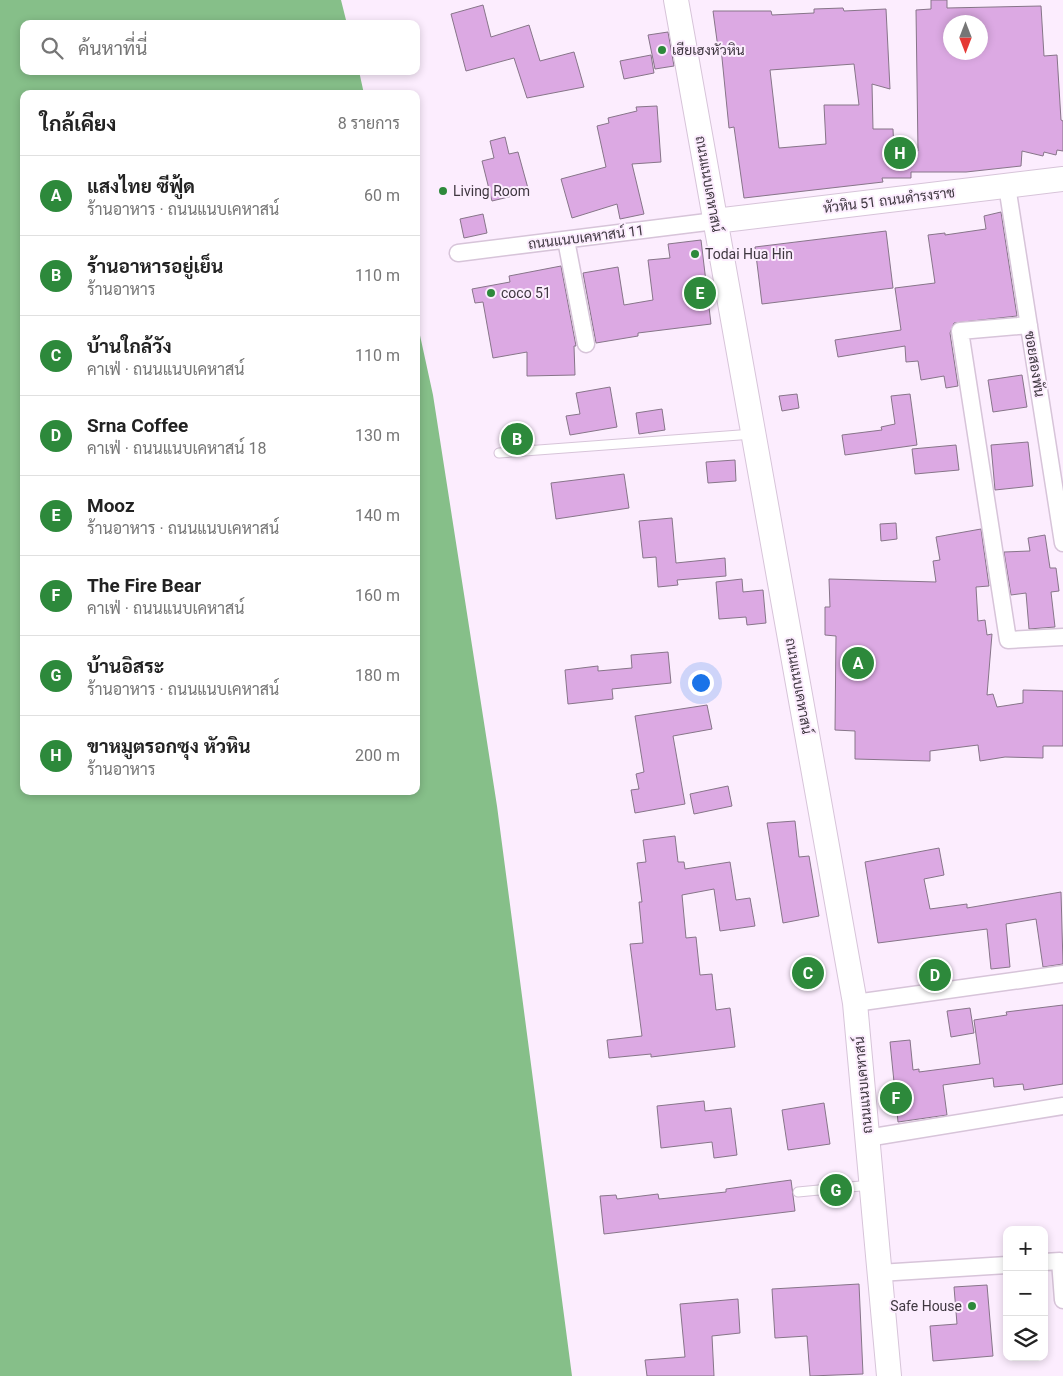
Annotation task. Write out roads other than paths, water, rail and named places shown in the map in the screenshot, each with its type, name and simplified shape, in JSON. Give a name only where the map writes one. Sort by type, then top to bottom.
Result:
[{"type":"street","name":"ถนนแนบเคหาสน์","points":[[676,0],[855,1003],[889,1376]]},
{"type":"street","name":"หัวหิน 51 ถนนดำรงราช","points":[[715,221],[1063,179]]},
{"type":"street","name":"ซอยสองพัน","points":[[1008,186],[1063,543]]},
{"type":"street","name":"ถนนแนบเคหาสน์ 11","points":[[458,253],[715,221]]},
{"type":"street","points":[[566,240],[586,344]]},
{"type":"street","points":[[1029,325],[960,331],[1008,640],[1063,637]]},
{"type":"street","points":[[855,1003],[1063,974]]},
{"type":"street","points":[[868,1138],[1063,1106]]},
{"type":"street","points":[[1052,1262],[1063,1300]]},
{"type":"street","points":[[879,1273],[1003,1265]]},
{"type":"lane","points":[[499,453],[754,434]]},
{"type":"lane","points":[[798,1192],[872,1185]]},
{"type":"place","name":"เฮียเฮงหัวหิน","points":[[662,50]]},
{"type":"place","name":"ขาหมูตรอกซุง หัวหิน","points":[[900,153]]},
{"type":"place","name":"Living Room","points":[[443,191]]},
{"type":"place","name":"Todai Hua Hin","points":[[695,254]]},
{"type":"place","name":"coco 51","points":[[491,293]]},
{"type":"place","name":"Mooz","points":[[700,293]]},
{"type":"place","name":"ร้านอาหารอยู่เย็น","points":[[517,439]]},
{"type":"place","name":"แสงไทย ซีฟู้ด","points":[[858,663]]},
{"type":"place","name":"บ้านใกล้วัง","points":[[808,973]]},
{"type":"place","name":"Srna Coffee","points":[[935,975]]},
{"type":"place","name":"The Fire Bear","points":[[896,1098]]},
{"type":"place","name":"บ้านอิสระ","points":[[836,1190]]},
{"type":"place","name":"Safe House","points":[[972,1306]]}]
